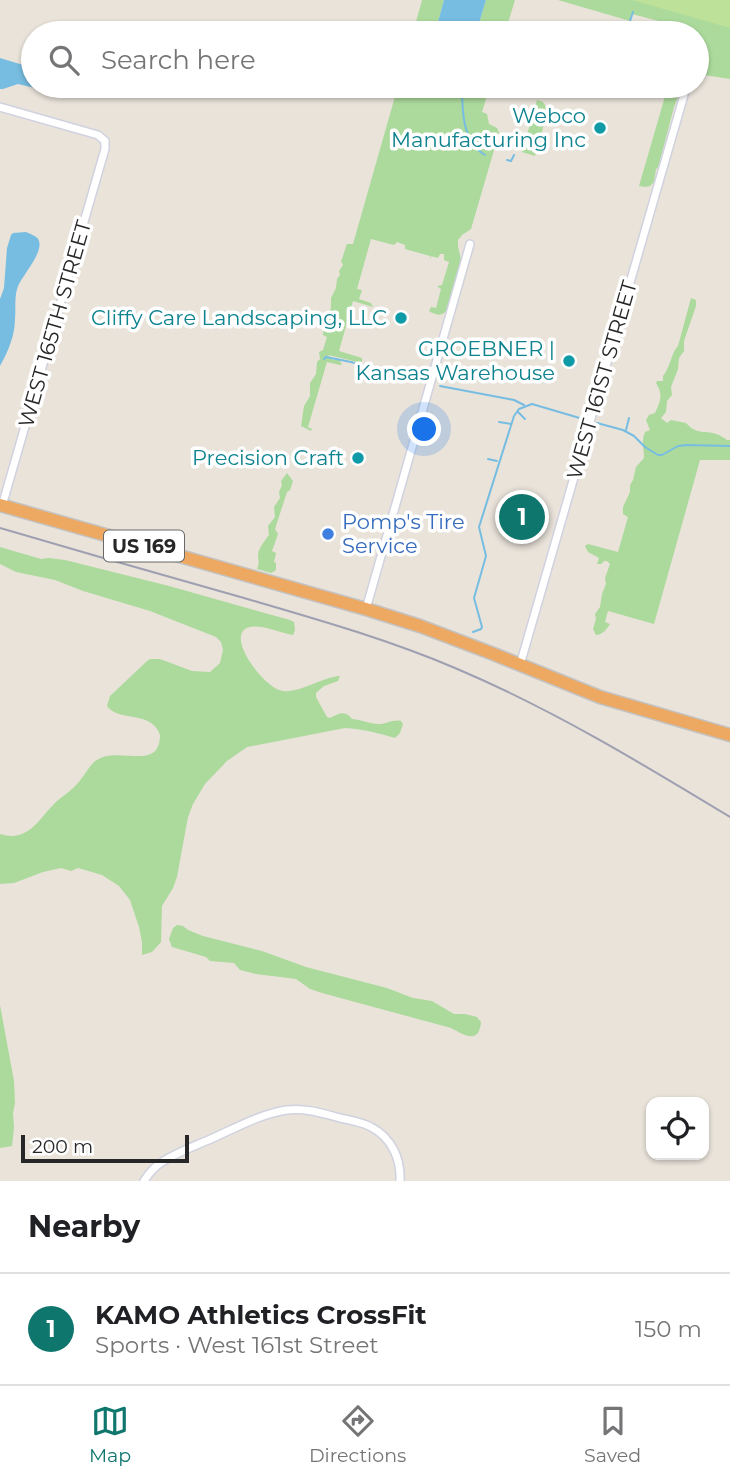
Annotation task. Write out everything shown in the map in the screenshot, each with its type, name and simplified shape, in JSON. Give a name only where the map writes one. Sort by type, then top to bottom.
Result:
[{"type":"highway","name":"US 169","points":[[1,506],[366,609],[419,626],[600,697],[730,735]]},
{"type":"street","name":"WEST 161ST STREET","points":[[520,664],[683,98]]},
{"type":"street","name":"WEST 165TH STREET","points":[[0,107],[98,135],[105,141],[102,161],[1,506]]},
{"type":"street","points":[[366,609],[470,244]]},
{"type":"street","points":[[144,1181],[153,1169],[168,1158],[266,1115],[287,1110],[317,1111],[377,1130],[394,1149],[399,1163],[400,1181]]},
{"type":"green space","points":[[422,0],[444,0],[438,21],[416,21]]},
{"type":"green space","points":[[486,0],[515,0],[509,21],[480,21]]},
{"type":"green space","points":[[558,0],[667,0],[730,13],[730,79],[709,76],[709,21],[659,21],[632,14],[630,21]]},
{"type":"green space","points":[[632,0],[730,0],[730,28]]},
{"type":"green space","points":[[395,98],[486,98],[482,112],[487,114],[489,124],[497,128],[499,133],[471,229],[458,240],[461,260],[447,310],[438,315],[429,311],[431,307],[436,308],[441,289],[437,286],[442,285],[449,262],[444,260],[444,254],[440,254],[438,258],[431,256],[430,259],[430,256],[405,249],[405,245],[397,242],[394,245],[371,239],[357,289],[362,290],[359,299],[371,303],[373,307],[353,301],[339,351],[362,358],[362,363],[328,355],[342,364],[327,362],[308,427],[311,431],[301,426],[304,406],[310,396],[310,383],[316,374],[319,352],[323,350],[327,337],[323,333],[331,308],[331,298],[343,265],[341,261],[347,244],[353,244]]},
{"type":"green space","points":[[665,98],[677,98],[654,182],[650,186],[639,186]]},
{"type":"green space","points":[[537,100],[543,102],[548,110],[535,156],[522,152]]},
{"type":"green space","points":[[691,298],[696,300],[696,306],[671,387],[672,395],[661,418],[667,423],[671,420],[686,423],[697,431],[716,434],[730,440],[730,460],[700,460],[654,624],[608,611],[605,622],[610,624],[606,630],[596,635],[593,629],[595,614],[600,607],[610,564],[604,561],[597,564],[599,558],[588,552],[585,546],[588,544],[618,552],[628,517],[623,514],[623,507],[636,467],[644,458],[645,432],[650,430],[646,420],[649,415],[655,413],[660,401],[660,391],[656,383],[663,381],[678,346]]},
{"type":"green space","points":[[287,473],[293,481],[275,529],[278,534],[272,551],[276,553],[276,570],[271,573],[257,569],[258,554],[269,535],[268,526],[275,517],[274,507],[280,498],[281,481]]},
{"type":"green space","points":[[0,547],[41,559],[65,560],[169,586],[290,620],[294,622],[293,635],[259,627],[250,627],[243,631],[243,650],[257,672],[275,688],[283,691],[340,676],[338,681],[324,686],[316,693],[327,717],[342,713],[352,719],[377,724],[401,721],[403,724],[400,733],[395,738],[345,728],[247,747],[227,761],[205,784],[193,804],[188,817],[177,877],[162,906],[161,942],[152,952],[142,955],[139,927],[130,900],[119,886],[102,875],[78,868],[71,871],[61,868],[14,883],[0,884],[0,834],[19,835],[33,827],[57,801],[76,786],[94,762],[103,757],[145,756],[153,753],[158,747],[160,735],[156,727],[142,719],[112,711],[107,706],[110,696],[150,659],[160,659],[192,671],[210,672],[220,663],[223,650],[221,642],[216,637],[150,611],[55,580],[16,572],[0,564]]},
{"type":"green space","points":[[177,925],[203,936],[262,951],[306,967],[432,1001],[454,1014],[477,1017],[481,1022],[480,1029],[474,1036],[466,1035],[451,1028],[322,993],[310,989],[296,979],[256,974],[240,970],[234,963],[210,961],[206,957],[172,947],[169,939]]},
{"type":"green space","points":[[0,1005],[14,1081],[15,1103],[12,1146],[0,1148]]},
{"type":"water","points":[[444,0],[486,0],[480,21],[438,21]]},
{"type":"water","points":[[0,58],[21,64],[21,85],[0,89]]},
{"type":"water","points":[[26,232],[39,241],[38,252],[18,286],[14,331],[0,366],[0,299],[4,288],[7,248],[13,233]]},
{"type":"waterway","points":[[630,21],[633,12]]},
{"type":"waterway","points":[[462,98],[468,134],[477,149],[485,155]]},
{"type":"waterway","points":[[507,160],[511,161],[514,155]]},
{"type":"waterway","points":[[324,359],[326,357],[351,362],[421,382]]},
{"type":"waterway","points":[[440,386],[514,400],[524,405]]},
{"type":"waterway","points":[[473,632],[482,627],[474,598],[486,556],[479,527],[514,416],[519,409],[532,404],[583,419]]},
{"type":"waterway","points":[[518,410],[525,419]]},
{"type":"waterway","points":[[626,430],[629,418]]},
{"type":"waterway","points":[[499,422],[511,424]]},
{"type":"waterway","points":[[597,423],[623,430],[658,455],[678,446],[730,446]]},
{"type":"waterway","points":[[488,459],[497,461]]},
{"type":"railway","points":[[0,528],[324,622],[429,658],[491,684],[561,719],[730,817]]},
{"type":"place","name":"Webco Manufacturing Inc","points":[[600,128]]},
{"type":"place","name":"Cliffy Care Landscaping, LLC","points":[[401,318]]},
{"type":"place","name":"GROEBNER | Kansas Warehouse","points":[[569,361]]},
{"type":"place","name":"Precision Craft","points":[[358,458]]},
{"type":"place","name":"KAMO Athletics CrossFit","points":[[522,517]]},
{"type":"place","name":"Pomp's Tire Service","points":[[328,534]]}]
